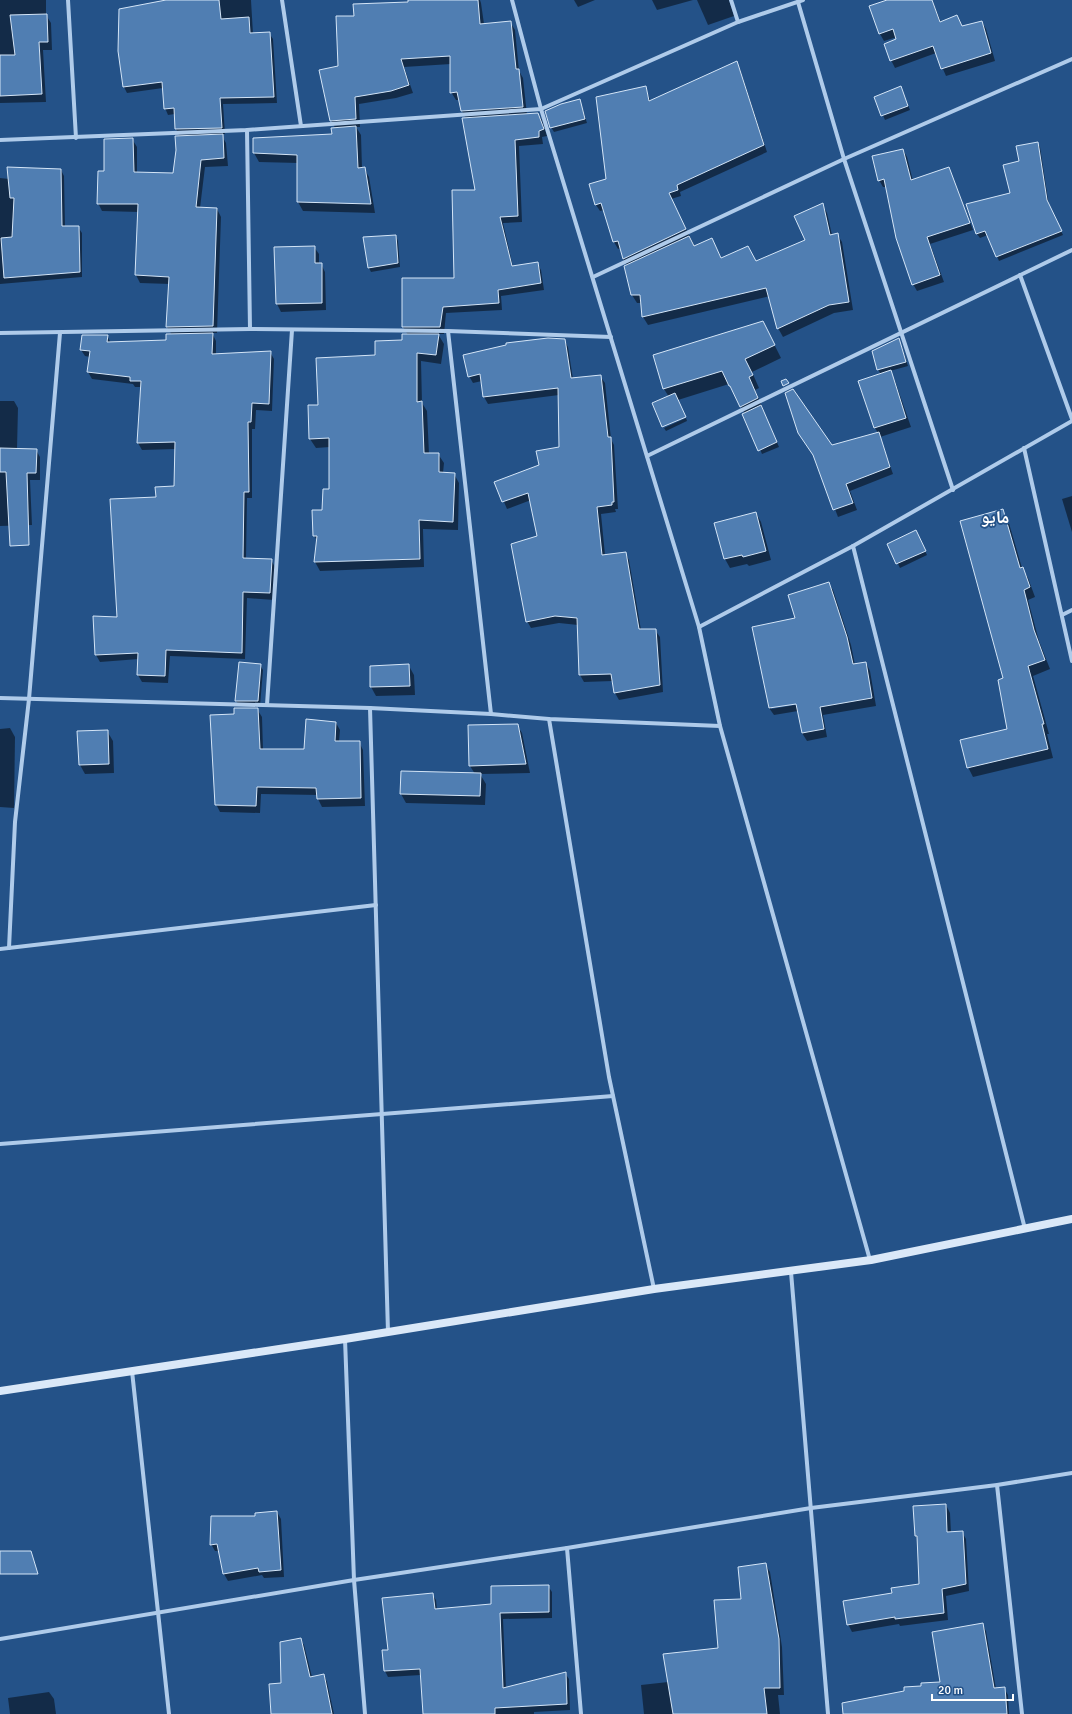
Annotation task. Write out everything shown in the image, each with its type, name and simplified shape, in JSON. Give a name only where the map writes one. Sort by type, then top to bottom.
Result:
[{"type":"street","points":[[68,0],[76,138]]},
{"type":"street","points":[[282,0],[301,126]]},
{"type":"street","points":[[512,0],[541,109],[699,627],[720,726],[870,1260]]},
{"type":"street","points":[[731,0],[738,22]]},
{"type":"street","points":[[0,140],[247,130],[541,109],[738,22],[800,1],[844,159],[954,490]]},
{"type":"street","points":[[593,277],[844,159],[1072,59]]},
{"type":"street","points":[[247,130],[250,329]]},
{"type":"street","points":[[647,456],[1072,250]]},
{"type":"street","points":[[699,627],[853,546],[954,490],[1072,420],[1020,275]]},
{"type":"street","points":[[0,333],[250,329],[448,331],[611,337]]},
{"type":"street","points":[[267,705],[292,330]]},
{"type":"street","points":[[448,331],[490,714]]},
{"type":"street","points":[[9,948],[15,822],[29,699],[60,333]]},
{"type":"street","points":[[1024,448],[1072,661]]},
{"type":"street","points":[[853,546],[1025,1230]]},
{"type":"street","points":[[1062,614],[1072,610]]},
{"type":"street","points":[[0,698],[370,708],[720,726]]},
{"type":"street","points":[[370,708],[388,1332]]},
{"type":"street","points":[[549,718],[613,1096],[654,1289]]},
{"type":"street","points":[[0,949],[376,905]]},
{"type":"street","points":[[0,1144],[613,1096]]},
{"type":"street","points":[[0,1391],[345,1339],[654,1289],[792,1272],[870,1260],[1025,1230],[1072,1219]]},
{"type":"street","points":[[792,1272],[828,1714]]},
{"type":"street","points":[[345,1339],[354,1580],[365,1714]]},
{"type":"street","points":[[132,1371],[169,1714]]},
{"type":"street","points":[[0,1638],[354,1580],[567,1548],[811,1508],[997,1485],[1072,1473]]},
{"type":"street","points":[[997,1485],[1022,1714]]},
{"type":"street","points":[[567,1548],[581,1714]]},
{"type":"building","points":[[166,0],[219,0],[221,19],[249,17],[250,33],[270,32],[274,97],[220,98],[222,128],[175,129],[174,108],[164,109],[162,82],[123,87],[118,51],[119,9]]},
{"type":"building","points":[[408,0],[478,0],[480,24],[511,21],[516,69],[519,69],[523,107],[461,111],[457,92],[450,93],[450,56],[401,59],[409,85],[391,91],[355,97],[356,119],[330,121],[319,70],[338,66],[336,16],[354,16],[353,4],[408,2]]},
{"type":"building","points":[[887,0],[932,0],[940,22],[957,15],[962,26],[982,21],[991,53],[941,69],[933,46],[890,61],[884,44],[896,39],[893,29],[879,34],[869,6]]},
{"type":"building","points":[[47,14],[48,42],[39,42],[42,94],[0,96],[0,55],[15,55],[10,15]]},
{"type":"building","points":[[737,61],[764,145],[677,185],[678,190],[669,193],[686,229],[623,259],[618,241],[613,242],[601,203],[595,205],[589,184],[606,179],[596,97],[646,86],[649,101]]},
{"type":"building","points":[[901,86],[908,106],[881,116],[874,97]]},
{"type":"building","points":[[580,99],[585,119],[550,128],[545,111],[561,104]]},
{"type":"building","points":[[538,113],[544,129],[539,131],[539,137],[515,140],[518,216],[500,217],[512,266],[538,262],[541,283],[498,290],[499,303],[443,307],[440,327],[402,327],[402,278],[454,278],[452,190],[475,190],[462,118]]},
{"type":"building","points":[[356,126],[358,168],[365,167],[371,204],[297,202],[297,155],[253,153],[253,138],[332,134],[331,128]]},
{"type":"building","points":[[223,134],[224,158],[201,160],[196,207],[217,208],[213,326],[166,327],[169,277],[135,275],[138,204],[97,204],[98,171],[104,171],[104,139],[133,138],[134,172],[173,173],[176,150],[175,136]]},
{"type":"building","points":[[1038,142],[1047,200],[1062,231],[996,257],[985,231],[976,234],[966,204],[1010,193],[1003,165],[1019,161],[1016,146]]},
{"type":"building","points":[[903,149],[911,180],[949,167],[970,223],[927,237],[940,275],[912,285],[896,238],[884,179],[878,181],[872,156]]},
{"type":"building","points":[[7,167],[61,169],[62,226],[79,226],[80,272],[4,278],[1,238],[12,237],[14,198],[10,198]]},
{"type":"building","points":[[823,203],[830,235],[838,233],[849,302],[829,305],[777,329],[766,288],[642,317],[640,295],[631,295],[624,266],[689,236],[694,246],[712,238],[721,258],[748,246],[756,261],[805,240],[794,216]]},
{"type":"building","points":[[396,235],[398,263],[368,268],[363,237]]},
{"type":"building","points":[[315,246],[315,263],[322,263],[322,303],[276,304],[274,247]]},
{"type":"building","points":[[763,321],[775,345],[745,359],[753,375],[749,377],[758,398],[740,407],[722,371],[663,389],[653,355]]},
{"type":"building","points":[[213,333],[212,354],[271,351],[269,404],[252,403],[251,422],[248,422],[249,492],[244,492],[243,558],[272,559],[270,593],[243,592],[242,653],[166,650],[165,676],[137,675],[138,653],[95,655],[93,616],[117,617],[110,499],[156,497],[155,487],[174,486],[175,442],[137,443],[141,381],[130,381],[130,377],[87,372],[90,351],[80,350],[82,335],[108,335],[107,342],[166,340],[166,334]]},
{"type":"building","points":[[402,334],[439,334],[436,355],[417,353],[417,402],[422,401],[424,453],[439,453],[439,472],[455,473],[453,522],[419,520],[420,559],[314,562],[317,536],[313,536],[312,510],[322,510],[323,489],[329,489],[329,438],[309,439],[308,405],[318,405],[316,358],[375,355],[375,341],[402,340]]},
{"type":"building","points":[[548,338],[565,339],[571,378],[601,375],[608,437],[611,437],[614,502],[612,502],[612,505],[597,507],[602,555],[626,552],[639,629],[656,629],[660,685],[614,693],[611,674],[579,675],[577,618],[555,616],[526,622],[511,544],[537,536],[528,493],[502,502],[494,482],[539,465],[536,451],[559,447],[558,388],[483,397],[480,374],[468,377],[463,355],[506,345],[506,343]]},
{"type":"building","points":[[899,338],[906,362],[877,370],[872,351]]},
{"type":"building","points":[[891,370],[906,418],[874,428],[858,381]]},
{"type":"building","points":[[786,379],[789,383],[783,386],[781,381]]},
{"type":"building","points":[[793,389],[832,445],[879,432],[890,467],[846,484],[853,503],[833,510],[813,455],[798,433],[785,393]]},
{"type":"building","points":[[675,393],[686,417],[662,427],[652,403]]},
{"type":"building","points":[[761,405],[777,442],[758,451],[742,414]]},
{"type":"building","points":[[0,448],[37,449],[36,473],[27,473],[29,545],[10,546],[6,472],[0,472]]},
{"type":"building","points":[[1003,509],[1020,568],[1023,567],[1030,587],[1024,590],[1034,630],[1045,660],[1028,666],[1044,724],[1042,724],[1048,749],[967,768],[960,740],[1007,729],[998,680],[1003,678],[960,521]]},
{"type":"building","points":[[756,512],[766,551],[743,557],[742,555],[724,559],[714,523]]},
{"type":"building","points":[[916,530],[926,551],[896,564],[887,544]]},
{"type":"building","points":[[829,582],[847,637],[853,664],[866,662],[872,698],[820,707],[824,729],[802,733],[796,704],[769,708],[752,627],[795,618],[788,595]]},
{"type":"building","points":[[239,662],[261,664],[258,701],[235,701]]},
{"type":"building","points":[[409,664],[410,686],[370,687],[370,666]]},
{"type":"building","points":[[234,708],[258,708],[260,749],[304,749],[306,719],[336,722],[335,741],[360,741],[361,798],[317,799],[316,788],[257,787],[256,806],[215,805],[210,715],[234,714]]},
{"type":"building","points":[[518,724],[526,764],[469,766],[468,725]]},
{"type":"building","points":[[108,730],[109,764],[79,765],[77,731]]},
{"type":"building","points":[[401,771],[481,773],[480,796],[400,794]]},
{"type":"building","points":[[946,1504],[947,1532],[963,1531],[966,1584],[942,1589],[944,1613],[895,1619],[895,1617],[847,1625],[843,1601],[892,1593],[891,1588],[919,1584],[917,1536],[915,1536],[913,1506]]},
{"type":"building","points":[[277,1511],[281,1570],[259,1572],[258,1568],[223,1574],[217,1544],[210,1545],[211,1516],[255,1516],[255,1513]]},
{"type":"building","points":[[0,1551],[31,1551],[38,1574],[0,1574]]},
{"type":"building","points":[[766,1563],[779,1639],[780,1688],[764,1688],[767,1714],[673,1714],[663,1654],[718,1648],[714,1600],[741,1599],[738,1567]]},
{"type":"building","points":[[549,1585],[549,1612],[500,1613],[503,1688],[566,1672],[567,1704],[495,1708],[495,1714],[423,1714],[420,1669],[384,1671],[382,1650],[388,1650],[382,1598],[433,1593],[435,1609],[491,1604],[491,1586]]},
{"type":"building","points":[[983,1623],[994,1688],[1005,1687],[1007,1714],[843,1714],[842,1703],[904,1691],[904,1687],[921,1686],[921,1683],[940,1682],[932,1632]]},
{"type":"building","points":[[301,1638],[310,1677],[324,1674],[332,1714],[271,1714],[269,1684],[281,1683],[280,1642]]},
{"type":"district","name":"مايو","points":[[995,517]]}]
